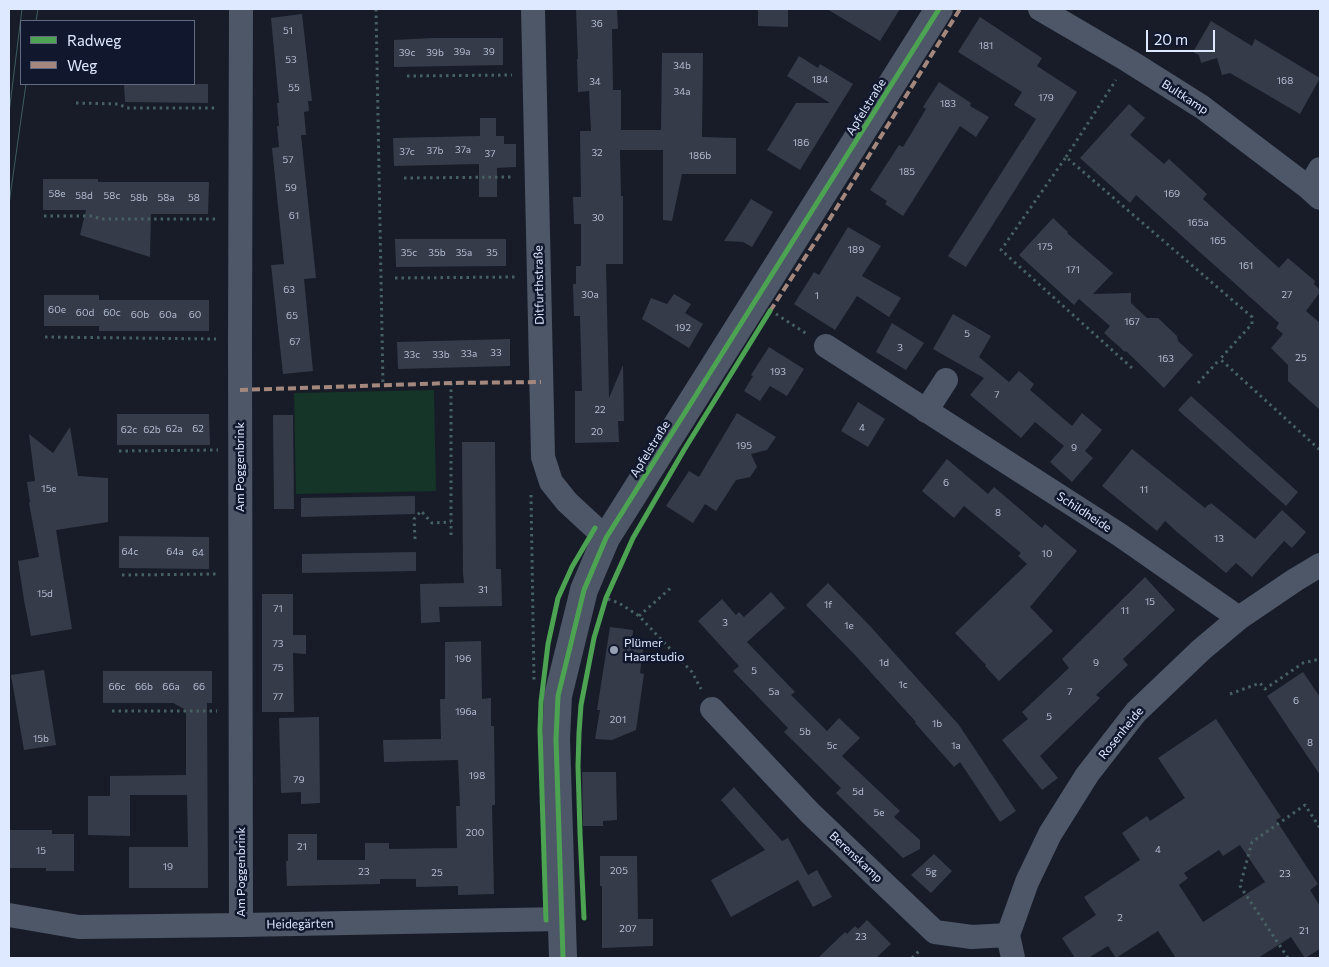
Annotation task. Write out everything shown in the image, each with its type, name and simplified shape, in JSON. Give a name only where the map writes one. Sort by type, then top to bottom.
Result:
[{"type":"street","name":"Am Poggenbrink","points":[[241,9],[241,925]]},
{"type":"street","name":"Ditfurthstraße","points":[[533,9],[543,457],[551,482],[566,502],[606,538]]},
{"type":"street","name":"Apfelstraße","points":[[563,958],[556,739],[558,696],[584,590],[606,538],[939,9]]},
{"type":"street","name":"Bultkamp","points":[[1040,9],[1129,61],[1202,107],[1317,185]]},
{"type":"street","name":"Schildheide","points":[[826,346],[1120,535],[1238,618]]},
{"type":"street","points":[[926,411],[946,380]]},
{"type":"street","name":"Rosenheide","points":[[1008,935],[1027,882],[1050,834],[1087,775],[1136,712],[1201,650],[1238,618],[1320,565]]},
{"type":"street","name":"Berenskamp","points":[[712,709],[810,813],[935,932],[972,937],[1008,935]]},
{"type":"street","name":"Heidegärten","points":[[9,915],[79,927],[562,919]]},
{"type":"street","points":[[1008,935],[1013,958]]},
{"type":"path","points":[[376,9],[382,386]]},
{"type":"path","points":[[1129,61],[1066,157],[1001,250],[1132,368]]},
{"type":"path","points":[[408,76],[534,75]]},
{"type":"path","points":[[76,104],[118,104],[127,108],[240,108]]},
{"type":"path","points":[[1066,157],[1252,317],[1252,324],[1198,383]]},
{"type":"path","points":[[404,178],[537,177]]},
{"type":"path","points":[[44,216],[91,216],[102,219],[240,219]]},
{"type":"path","points":[[395,278],[539,276]]},
{"type":"path","points":[[770,311],[826,346]]},
{"type":"path","points":[[45,338],[240,339]]},
{"type":"path","points":[[1220,359],[1320,450]]},
{"type":"path","points":[[450,383],[451,539]]},
{"type":"path","points":[[119,451],[240,450]]},
{"type":"path","points":[[543,457],[531,481],[534,681],[543,689],[558,696]]},
{"type":"path","points":[[415,539],[414,519],[421,511],[432,523],[451,522]]},
{"type":"path","points":[[122,575],[240,574]]},
{"type":"path","points":[[639,616],[673,586]]},
{"type":"path","points":[[604,606],[610,590]]},
{"type":"path","points":[[606,598],[619,603],[639,616],[692,672],[712,709]]},
{"type":"path","points":[[1230,694],[1260,683],[1265,689],[1303,663],[1320,659]]},
{"type":"path","points":[[112,711],[240,711]]},
{"type":"path","points":[[1288,958],[1240,886],[1252,842],[1305,805],[1320,828]]},
{"type":"path","points":[[918,953],[922,958]]},
{"type":"green space","points":[[434,390],[436,491],[296,494],[294,393]]},
{"type":"building","points":[[576,9],[617,9],[618,29],[612,29],[613,90],[621,90],[621,130],[661,130],[662,53],[703,53],[702,137],[736,138],[736,174],[682,174],[672,221],[663,220],[663,150],[620,150],[621,196],[623,196],[623,264],[606,264],[609,398],[623,365],[624,421],[618,421],[619,442],[575,443],[575,391],[582,391],[580,316],[574,316],[573,284],[576,284],[576,266],[581,266],[581,224],[574,224],[573,197],[581,197],[580,131],[591,131],[589,91],[578,92]]},
{"type":"building","points":[[758,9],[788,9],[788,27],[758,26]]},
{"type":"building","points":[[827,9],[900,9],[880,41]]},
{"type":"building","points":[[302,14],[312,101],[308,101],[309,111],[304,112],[306,135],[301,135],[316,278],[304,279],[313,371],[283,374],[271,265],[284,264],[272,148],[279,147],[277,103],[279,103],[271,18]]},
{"type":"building","points":[[980,17],[1042,58],[1037,66],[1077,92],[966,267],[948,256],[1036,119],[1014,105],[1022,92],[958,52]]},
{"type":"building","points":[[1211,21],[1252,46],[1255,39],[1320,78],[1300,114],[1230,73],[1222,75],[1217,58],[1201,63],[1199,55],[1193,52]]},
{"type":"building","points":[[503,38],[503,65],[394,67],[394,40]]},
{"type":"building","points":[[799,56],[818,68],[820,64],[853,84],[800,170],[767,150],[796,103],[830,103],[787,76]]},
{"type":"building","points":[[939,82],[971,103],[970,106],[989,117],[976,137],[960,126],[903,216],[885,204],[887,201],[870,190],[899,145],[903,147],[926,109],[923,107]]},
{"type":"building","points":[[208,84],[208,103],[125,102],[124,85]]},
{"type":"building","points":[[1129,104],[1145,118],[1130,135],[1164,164],[1169,159],[1207,194],[1203,199],[1279,268],[1288,258],[1315,281],[1314,284],[1320,292],[1306,311],[1320,323],[1320,410],[1288,381],[1288,365],[1271,348],[1283,334],[1276,328],[1279,323],[1136,195],[1130,203],[1080,158]]},
{"type":"building","points":[[480,118],[496,118],[496,136],[504,136],[504,144],[516,144],[516,167],[497,168],[497,197],[479,197],[479,164],[394,166],[393,138],[480,136]]},
{"type":"building","points":[[43,179],[98,179],[98,182],[209,182],[208,214],[151,214],[150,257],[80,235],[86,210],[43,210]]},
{"type":"building","points":[[751,199],[773,212],[752,247],[743,242],[724,241]]},
{"type":"building","points":[[1053,218],[1067,233],[1113,273],[1093,294],[1131,293],[1131,303],[1147,318],[1158,318],[1193,355],[1164,388],[1126,351],[1104,333],[1110,326],[1079,299],[1074,305],[1019,255]]},
{"type":"building","points":[[848,227],[881,246],[862,276],[901,298],[889,317],[857,296],[835,330],[794,304],[814,272],[819,275]]},
{"type":"building","points":[[395,239],[506,239],[506,266],[396,267]]},
{"type":"building","points":[[674,294],[691,304],[685,313],[703,324],[689,348],[642,319],[651,298],[667,304]]},
{"type":"building","points":[[44,295],[99,295],[99,300],[209,300],[209,331],[99,331],[99,326],[44,326]]},
{"type":"building","points":[[953,314],[991,336],[979,357],[1009,382],[1019,371],[1034,384],[1030,390],[1072,426],[1082,413],[1102,430],[1085,451],[1093,458],[1072,482],[1050,462],[1064,446],[1035,422],[1021,438],[970,395],[984,378],[933,349]]},
{"type":"building","points":[[892,323],[924,343],[906,370],[876,352]]},
{"type":"building","points":[[510,339],[510,366],[398,369],[397,342]]},
{"type":"building","points":[[769,347],[804,369],[787,396],[770,386],[760,401],[744,391],[753,376],[751,375]]},
{"type":"building","points":[[1191,396],[1298,492],[1286,506],[1178,410]]},
{"type":"building","points":[[858,402],[885,419],[868,447],[841,431]]},
{"type":"building","points":[[737,413],[776,437],[767,450],[751,454],[757,467],[750,477],[736,480],[716,511],[705,504],[693,523],[666,506],[689,471],[699,477]]},
{"type":"building","points":[[117,414],[209,414],[210,445],[117,445]]},
{"type":"building","points":[[273,415],[293,415],[294,509],[274,509]]},
{"type":"building","points":[[70,427],[78,476],[108,478],[108,522],[56,530],[72,629],[31,636],[18,561],[39,557],[27,482],[35,481],[29,434],[53,453]]},
{"type":"building","points":[[462,442],[495,442],[496,569],[501,569],[502,606],[439,607],[440,622],[421,623],[420,584],[464,583]]},
{"type":"building","points":[[1132,449],[1205,508],[1211,503],[1255,539],[1282,510],[1306,532],[1292,548],[1284,541],[1252,577],[1236,563],[1226,573],[1165,521],[1157,531],[1102,486]]},
{"type":"building","points":[[947,459],[988,494],[994,487],[1042,528],[1045,524],[1077,551],[1030,607],[1053,631],[999,681],[955,633],[1027,564],[1018,556],[1021,553],[964,506],[954,518],[922,491]]},
{"type":"building","points":[[415,496],[415,514],[301,517],[301,498]]},
{"type":"building","points":[[119,536],[209,537],[209,569],[119,568]]},
{"type":"building","points":[[416,552],[416,571],[302,573],[302,554]]},
{"type":"building","points":[[1145,577],[1175,610],[1123,659],[1128,665],[1096,695],[1100,698],[1040,756],[1058,778],[1042,790],[1002,740],[1028,719],[1022,712],[1069,668],[1062,659]]},
{"type":"building","points":[[828,583],[870,626],[959,725],[1016,811],[1000,822],[960,762],[954,767],[855,655],[806,605]]},
{"type":"building","points":[[771,592],[785,608],[747,642],[795,692],[791,695],[827,731],[839,718],[860,738],[842,756],[900,811],[894,817],[920,840],[920,849],[903,858],[836,793],[841,788],[784,732],[788,728],[733,671],[739,666],[698,621],[722,599],[736,615],[739,612],[744,617]]},
{"type":"building","points":[[262,594],[293,594],[293,635],[306,635],[306,654],[293,653],[294,712],[262,712]]},
{"type":"building","points":[[610,627],[633,630],[632,640],[644,642],[640,673],[644,674],[636,730],[612,740],[595,739],[600,710],[597,710]]},
{"type":"building","points":[[481,641],[482,699],[491,698],[491,726],[494,726],[495,805],[492,805],[494,894],[458,895],[458,886],[416,887],[416,879],[380,879],[380,884],[287,886],[288,834],[317,834],[317,860],[365,860],[365,843],[389,843],[389,849],[457,848],[456,806],[460,806],[458,760],[384,762],[383,740],[441,739],[440,699],[445,699],[445,642]]},
{"type":"building","points":[[44,670],[56,745],[24,750],[11,675]]},
{"type":"building","points":[[103,671],[212,671],[212,703],[207,703],[208,888],[129,888],[129,847],[188,847],[187,795],[130,795],[130,836],[88,835],[88,796],[110,796],[110,776],[186,775],[186,710],[173,703],[103,703]]},
{"type":"building","points":[[1303,672],[1320,697],[1320,775],[1267,696]]},
{"type":"building","points":[[319,717],[320,803],[301,804],[301,792],[281,793],[279,718]]},
{"type":"building","points":[[1216,719],[1281,817],[1276,820],[1318,884],[1310,890],[1320,906],[1320,949],[1305,958],[1291,937],[1258,958],[1176,958],[1158,931],[1116,958],[1108,946],[1088,958],[1075,958],[1062,938],[1096,915],[1084,897],[1140,860],[1122,833],[1147,816],[1150,821],[1185,798],[1158,758]],"holes":[[[1240,845],[1265,882],[1203,922],[1179,885],[1188,878],[1184,873],[1219,850],[1223,856]]]},
{"type":"building","points":[[582,772],[616,772],[617,820],[603,821],[603,826],[583,826]]},
{"type":"building","points":[[734,787],[782,841],[788,838],[808,875],[817,870],[832,897],[813,907],[798,880],[731,917],[711,880],[765,850],[721,800]]},
{"type":"building","points":[[9,830],[52,830],[52,834],[74,834],[74,871],[46,871],[46,868],[9,868]]},
{"type":"building","points":[[934,854],[952,871],[931,893],[911,875]]},
{"type":"building","points":[[600,856],[637,856],[638,919],[653,919],[653,946],[602,948]]},
{"type":"building","points":[[867,920],[891,944],[876,958],[818,958],[845,932],[847,934],[855,926],[858,929]]},
{"type":"tram line","points":[[21,20],[22,9]]},
{"type":"tram line","points":[[36,20],[38,9]]},
{"type":"tram line","points":[[9,113],[20,25]]},
{"type":"tram line","points":[[9,204],[26,85]]},
{"type":"marked path","points":[[770,311],[821,233],[960,9]]},
{"type":"marked path","points":[[240,390],[541,382]]},
{"type":"cycle path","points":[[563,958],[556,739],[558,696],[584,590],[606,538],[939,9]]},
{"type":"cycle path","points":[[584,918],[578,766],[579,733],[581,705],[594,638],[606,598],[633,538],[684,450],[770,311]]},
{"type":"cycle path","points":[[546,920],[540,730],[541,702],[548,644],[558,598],[572,567],[595,528]]},
{"type":"place","name":"Plümer Haarstudio","points":[[614,650]]}]
